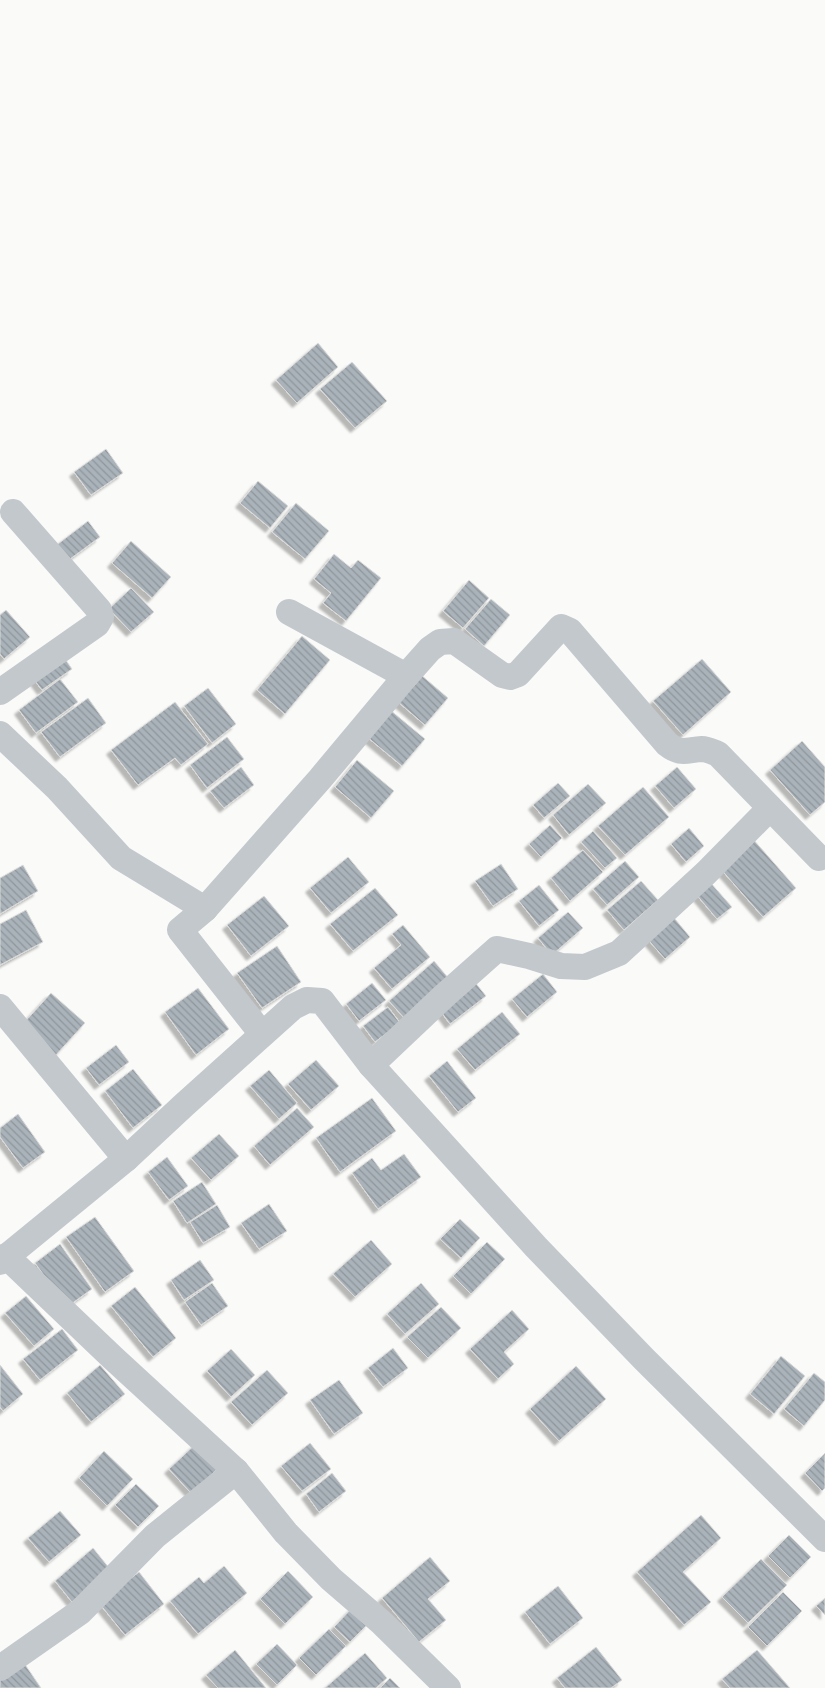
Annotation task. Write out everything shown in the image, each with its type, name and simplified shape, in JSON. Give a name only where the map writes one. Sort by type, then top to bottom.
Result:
[{"type":"street","points":[[0,692],[96,624],[101,617],[99,610],[13,512]]},
{"type":"street","points":[[289,612],[406,676]]},
{"type":"street","points":[[262,1034],[180,930],[205,909],[320,780],[406,676],[430,649],[440,642],[454,641],[502,675],[510,677],[518,674],[561,626],[566,628],[577,638],[667,744],[674,750],[683,752],[704,749],[718,754],[819,858]]},
{"type":"street","points":[[0,734],[57,788],[121,858],[205,909]]},
{"type":"street","points":[[371,1065],[497,949],[561,966],[585,967],[619,952],[706,873],[770,808]]},
{"type":"street","points":[[448,1688],[382,1623],[331,1579],[286,1533],[236,1471],[3,1259],[126,1160],[262,1034],[293,1007],[307,1000],[322,1001],[371,1065],[536,1247],[644,1359],[825,1539]]},
{"type":"street","points":[[0,1007],[126,1160]]},
{"type":"street","points":[[0,1668],[80,1612],[155,1536],[236,1471]]},
{"type":"building","points":[[318,343],[338,367],[297,403],[276,380]]},
{"type":"building","points":[[352,362],[387,401],[355,428],[320,389]]},
{"type":"building","points":[[106,449],[123,473],[91,495],[74,472]]},
{"type":"building","points":[[258,481],[288,506],[270,528],[240,503]]},
{"type":"building","points":[[296,503],[329,531],[305,559],[272,532]]},
{"type":"building","points":[[88,521],[100,537],[66,562],[54,547]]},
{"type":"building","points":[[131,541],[171,577],[152,598],[112,563]]},
{"type":"building","points":[[334,554],[351,568],[358,560],[381,578],[346,621],[323,603],[331,593],[314,579]]},
{"type":"building","points":[[469,580],[489,598],[463,628],[443,611]]},
{"type":"building","points":[[131,588],[154,612],[131,632],[109,609]]},
{"type":"building","points":[[491,599],[510,615],[484,646],[465,629]]},
{"type":"building","points":[[6,610],[30,637],[4,659],[0,654],[0,615]]},
{"type":"building","points":[[302,636],[330,660],[285,714],[257,690]]},
{"type":"building","points":[[63,656],[72,669],[42,690],[32,677]]},
{"type":"building","points":[[702,659],[731,692],[683,735],[653,701]]},
{"type":"building","points":[[420,674],[448,698],[425,725],[397,701]]},
{"type":"building","points":[[60,679],[78,702],[36,733],[19,710]]},
{"type":"building","points":[[208,688],[236,724],[212,743],[184,706]]},
{"type":"building","points":[[88,698],[106,723],[60,757],[41,732]]},
{"type":"building","points":[[175,702],[208,744],[181,765],[175,758],[138,785],[111,750]]},
{"type":"building","points":[[389,709],[425,739],[402,766],[366,736]]},
{"type":"building","points":[[227,737],[244,759],[207,788],[190,765]]},
{"type":"building","points":[[802,741],[825,767],[825,802],[810,815],[770,770]]},
{"type":"building","points":[[357,760],[394,791],[371,818],[335,787]]},
{"type":"building","points":[[241,767],[254,785],[224,808],[210,791]]},
{"type":"building","points":[[677,767],[696,789],[674,808],[655,786]]},
{"type":"building","points":[[558,783],[570,796],[544,818],[533,805]]},
{"type":"building","points":[[588,784],[606,803],[569,835],[553,815]]},
{"type":"building","points":[[643,787],[669,817],[625,855],[598,826]]},
{"type":"building","points":[[550,825],[562,838],[541,857],[529,844]]},
{"type":"building","points":[[689,828],[704,846],[686,862],[671,844]]},
{"type":"building","points":[[593,831],[617,858],[605,868],[581,842]]},
{"type":"building","points":[[752,838],[796,888],[763,917],[719,867]]},
{"type":"building","points":[[583,850],[603,872],[570,901],[551,878]]},
{"type":"building","points":[[348,857],[369,882],[331,913],[310,888]]},
{"type":"building","points":[[625,861],[639,877],[607,905],[593,889]]},
{"type":"building","points":[[501,864],[518,889],[493,906],[475,881]]},
{"type":"building","points":[[23,865],[38,891],[0,914],[0,878]]},
{"type":"building","points":[[641,881],[658,900],[624,930],[607,910]]},
{"type":"building","points":[[709,881],[732,907],[717,919],[695,893]]},
{"type":"building","points":[[539,885],[559,910],[539,926],[519,901]]},
{"type":"building","points":[[375,888],[398,915],[353,951],[330,924]]},
{"type":"building","points":[[264,896],[289,926],[251,956],[227,925]]},
{"type":"building","points":[[26,910],[43,942],[0,965],[0,924]]},
{"type":"building","points":[[568,912],[583,928],[552,955],[538,938]]},
{"type":"building","points":[[670,913],[690,937],[665,959],[644,935]]},
{"type":"building","points":[[403,925],[430,957],[392,989],[374,968],[401,945],[392,934]]},
{"type":"building","points":[[277,946],[301,982],[262,1008],[237,973]]},
{"type":"building","points":[[434,961],[450,980],[405,1019],[389,1001]]},
{"type":"building","points":[[543,974],[557,992],[527,1017],[512,999]]},
{"type":"building","points":[[474,981],[486,996],[450,1024],[439,1009]]},
{"type":"building","points":[[372,983],[386,1000],[359,1021],[346,1004]]},
{"type":"building","points":[[198,988],[229,1029],[196,1055],[165,1012]]},
{"type":"building","points":[[51,993],[85,1023],[55,1056],[21,1026]]},
{"type":"building","points":[[388,1007],[400,1023],[375,1042],[363,1026]]},
{"type":"building","points":[[502,1012],[520,1034],[475,1070],[457,1049]]},
{"type":"building","points":[[116,1045],[129,1062],[99,1085],[86,1068]]},
{"type":"building","points":[[316,1060],[339,1086],[311,1110],[288,1084]]},
{"type":"building","points":[[447,1061],[476,1098],[458,1112],[429,1076]]},
{"type":"building","points":[[133,1069],[162,1105],[133,1128],[105,1091]]},
{"type":"building","points":[[269,1070],[297,1103],[279,1119],[250,1086]]},
{"type":"building","points":[[372,1098],[396,1131],[340,1172],[316,1138]]},
{"type":"building","points":[[297,1108],[314,1127],[270,1165],[254,1146]]},
{"type":"building","points":[[18,1114],[45,1152],[23,1168],[0,1137],[0,1128]]},
{"type":"building","points":[[219,1134],[239,1156],[211,1180],[191,1158]]},
{"type":"building","points":[[404,1154],[421,1177],[378,1209],[352,1173],[372,1158],[381,1170]]},
{"type":"building","points":[[167,1157],[188,1186],[169,1200],[148,1172]]},
{"type":"building","points":[[202,1182],[216,1204],[187,1223],[173,1201]]},
{"type":"building","points":[[269,1204],[287,1231],[259,1249],[241,1223]]},
{"type":"building","points":[[217,1205],[230,1227],[203,1243],[190,1222]]},
{"type":"building","points":[[95,1217],[134,1271],[105,1292],[66,1237]]},
{"type":"building","points":[[460,1219],[480,1238],[461,1258],[440,1239]]},
{"type":"building","points":[[371,1240],[392,1264],[355,1297],[333,1274]]},
{"type":"building","points":[[487,1242],[505,1259],[471,1294],[453,1276]]},
{"type":"building","points":[[60,1244],[92,1289],[67,1307],[35,1263]]},
{"type":"building","points":[[200,1260],[214,1280],[184,1300],[171,1280]]},
{"type":"building","points":[[212,1283],[228,1306],[201,1325],[185,1302]]},
{"type":"building","points":[[421,1283],[439,1304],[405,1334],[387,1314]]},
{"type":"building","points":[[135,1287],[176,1338],[153,1357],[111,1306]]},
{"type":"building","points":[[26,1296],[54,1329],[34,1346],[5,1313]]},
{"type":"building","points":[[441,1307],[461,1328],[428,1358],[407,1337]]},
{"type":"building","points":[[512,1310],[529,1329],[504,1352],[514,1364],[498,1379],[470,1349]]},
{"type":"building","points":[[62,1329],[78,1350],[40,1380],[23,1359]]},
{"type":"building","points":[[393,1348],[408,1368],[383,1387],[368,1368]]},
{"type":"building","points":[[231,1349],[255,1375],[231,1397],[207,1371]]},
{"type":"building","points":[[781,1356],[805,1376],[774,1414],[750,1394]]},
{"type":"building","points":[[0,1365],[23,1394],[3,1411],[0,1407]]},
{"type":"building","points":[[100,1365],[125,1394],[91,1422],[67,1393]]},
{"type":"building","points":[[576,1366],[606,1399],[559,1441],[530,1409]]},
{"type":"building","points":[[267,1370],[288,1393],[252,1425],[231,1402]]},
{"type":"building","points":[[814,1373],[825,1382],[825,1400],[804,1426],[784,1409]]},
{"type":"building","points":[[339,1380],[363,1413],[334,1434],[310,1400]]},
{"type":"building","points":[[200,1440],[222,1465],[191,1493],[169,1469]]},
{"type":"building","points":[[310,1443],[331,1469],[302,1491],[281,1466]]},
{"type":"building","points":[[104,1451],[133,1479],[107,1506],[79,1478]]},
{"type":"building","points":[[825,1453],[825,1488],[822,1491],[805,1473]]},
{"type":"building","points":[[332,1473],[346,1491],[319,1512],[306,1494]]},
{"type":"building","points":[[136,1484],[159,1506],[138,1527],[115,1505]]},
{"type":"building","points":[[60,1511],[81,1535],[49,1562],[28,1538]]},
{"type":"building","points":[[701,1515],[721,1538],[683,1572],[711,1602],[684,1625],[637,1572]]},
{"type":"building","points":[[789,1535],[811,1557],[790,1578],[768,1556]]},
{"type":"building","points":[[93,1548],[110,1569],[72,1602],[55,1581]]},
{"type":"building","points":[[430,1557],[450,1581],[428,1599],[446,1620],[419,1642],[382,1598]]},
{"type":"building","points":[[761,1559],[787,1585],[748,1623],[722,1597]]},
{"type":"building","points":[[224,1566],[247,1593],[198,1634],[170,1601],[199,1577],[204,1583]]},
{"type":"building","points":[[288,1571],[313,1597],[285,1624],[260,1599]]},
{"type":"building","points":[[139,1572],[164,1604],[125,1635],[99,1603]]},
{"type":"building","points":[[558,1586],[583,1618],[550,1644],[525,1612]]},
{"type":"building","points":[[783,1592],[802,1611],[767,1646],[748,1627]]},
{"type":"building","points":[[825,1598],[825,1615],[816,1606]]},
{"type":"building","points":[[353,1607],[369,1623],[350,1642],[334,1627]]},
{"type":"building","points":[[329,1629],[346,1646],[316,1675],[299,1658]]},
{"type":"building","points":[[277,1644],[297,1665],[277,1685],[256,1664]]},
{"type":"building","points":[[596,1647],[622,1680],[611,1688],[565,1688],[557,1678]]},
{"type":"building","points":[[235,1650],[266,1688],[218,1688],[206,1675]]},
{"type":"building","points":[[757,1650],[790,1688],[730,1688],[722,1679]]},
{"type":"building","points":[[365,1653],[387,1678],[376,1688],[325,1688]]},
{"type":"building","points":[[24,1663],[41,1688],[0,1688],[0,1679]]},
{"type":"building","points":[[390,1678],[400,1688],[380,1688]]}]
